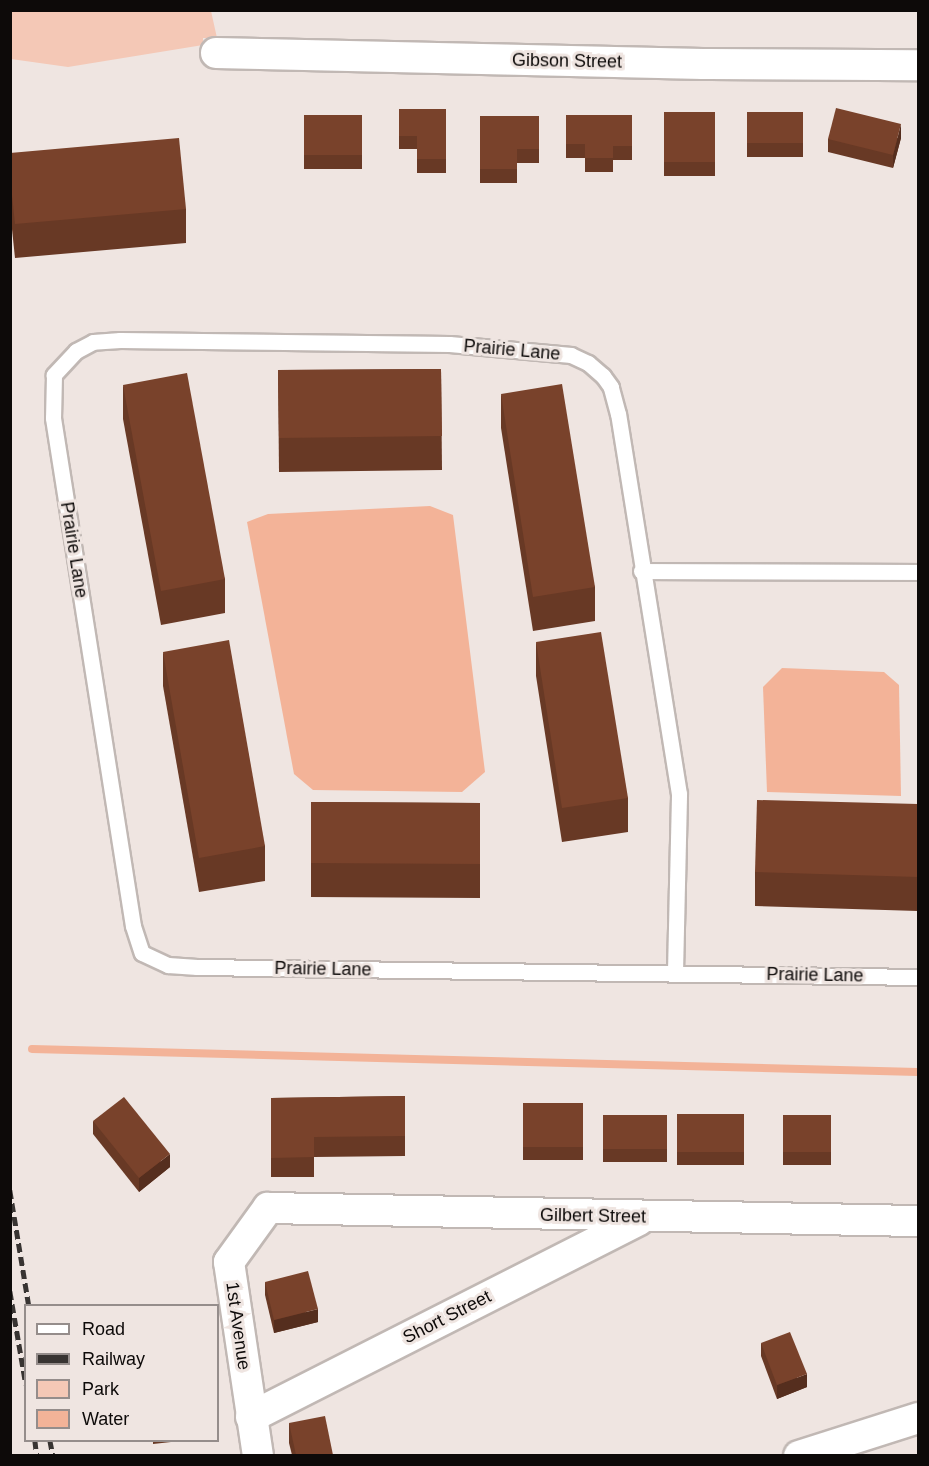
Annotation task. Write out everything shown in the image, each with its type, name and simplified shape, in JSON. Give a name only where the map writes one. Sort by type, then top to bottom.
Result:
[{"type":"street","name":"Gibson Street","points":[[216,53],[703,64],[918,65]]},
{"type":"street","name":"Gilbert Street","points":[[268,1208],[643,1218],[918,1221]]},
{"type":"street","name":"1st Avenue","points":[[258,1455],[230,1262],[268,1208]]},
{"type":"street","name":"Short Street","points":[[251,1417],[643,1218]]},
{"type":"street","points":[[799,1455],[918,1418]]},
{"type":"lane","name":"Prairie Lane","points":[[675,972],[679,794],[610,387],[588,363],[571,355],[449,344],[120,340],[93,342],[76,351],[54,375],[53,418],[133,926],[142,953],[168,965],[196,967],[918,977]]},
{"type":"lane","points":[[641,571],[918,572]]},
{"type":"green space","points":[[11,10],[211,11],[217,38],[203,38],[203,45],[68,67],[11,59]]},
{"type":"water","points":[[430,506],[453,515],[485,772],[462,792],[313,790],[294,774],[247,522],[268,514]]},
{"type":"water","points":[[782,668],[884,672],[899,685],[901,796],[767,792],[763,687]]},
{"type":"building","points":[[836,108],[901,124],[893,155],[828,139]]},
{"type":"building","points":[[399,109],[446,109],[446,159],[417,159],[417,136],[399,136]]},
{"type":"building","points":[[664,112],[715,112],[715,162],[664,162]]},
{"type":"building","points":[[747,112],[803,112],[803,143],[747,143]]},
{"type":"building","points":[[304,115],[362,115],[362,155],[304,155]]},
{"type":"building","points":[[566,115],[632,115],[632,146],[613,146],[613,158],[585,158],[585,144],[566,144]]},
{"type":"building","points":[[480,116],[539,116],[539,149],[517,149],[517,169],[480,169]]},
{"type":"building","points":[[179,138],[186,209],[15,224],[10,153]]},
{"type":"building","points":[[441,369],[442,436],[279,438],[278,370]]},
{"type":"building","points":[[187,373],[225,579],[161,591],[123,385]]},
{"type":"building","points":[[562,384],[595,587],[533,597],[501,394]]},
{"type":"building","points":[[601,632],[628,798],[562,808],[536,642]]},
{"type":"building","points":[[229,640],[265,846],[199,858],[163,652]]},
{"type":"building","points":[[757,800],[918,804],[918,877],[755,872]]},
{"type":"building","points":[[311,802],[480,803],[480,864],[311,863]]},
{"type":"building","points":[[405,1096],[405,1136],[314,1137],[314,1157],[271,1158],[271,1098]]},
{"type":"building","points":[[124,1097],[170,1154],[139,1178],[93,1121]]},
{"type":"building","points":[[523,1103],[583,1103],[583,1147],[523,1147]]},
{"type":"building","points":[[677,1114],[744,1114],[744,1152],[677,1152]]},
{"type":"building","points":[[603,1115],[667,1115],[667,1149],[603,1149]]},
{"type":"building","points":[[783,1115],[831,1115],[831,1152],[783,1152]]},
{"type":"building","points":[[308,1271],[318,1309],[274,1320],[265,1282]]},
{"type":"building","points":[[790,1332],[807,1374],[777,1385],[761,1343]]},
{"type":"building","points":[[325,1416],[333,1455],[296,1455],[289,1423]]},
{"type":"waterway","points":[[32,1049],[918,1072]]},
{"type":"railway","points":[[10,1190],[29,1304]]},
{"type":"railway","points":[[10,1291],[24,1373]]},
{"type":"railway","points":[[35,1442],[37,1456]]},
{"type":"railway","points":[[50,1442],[53,1456]]}]
